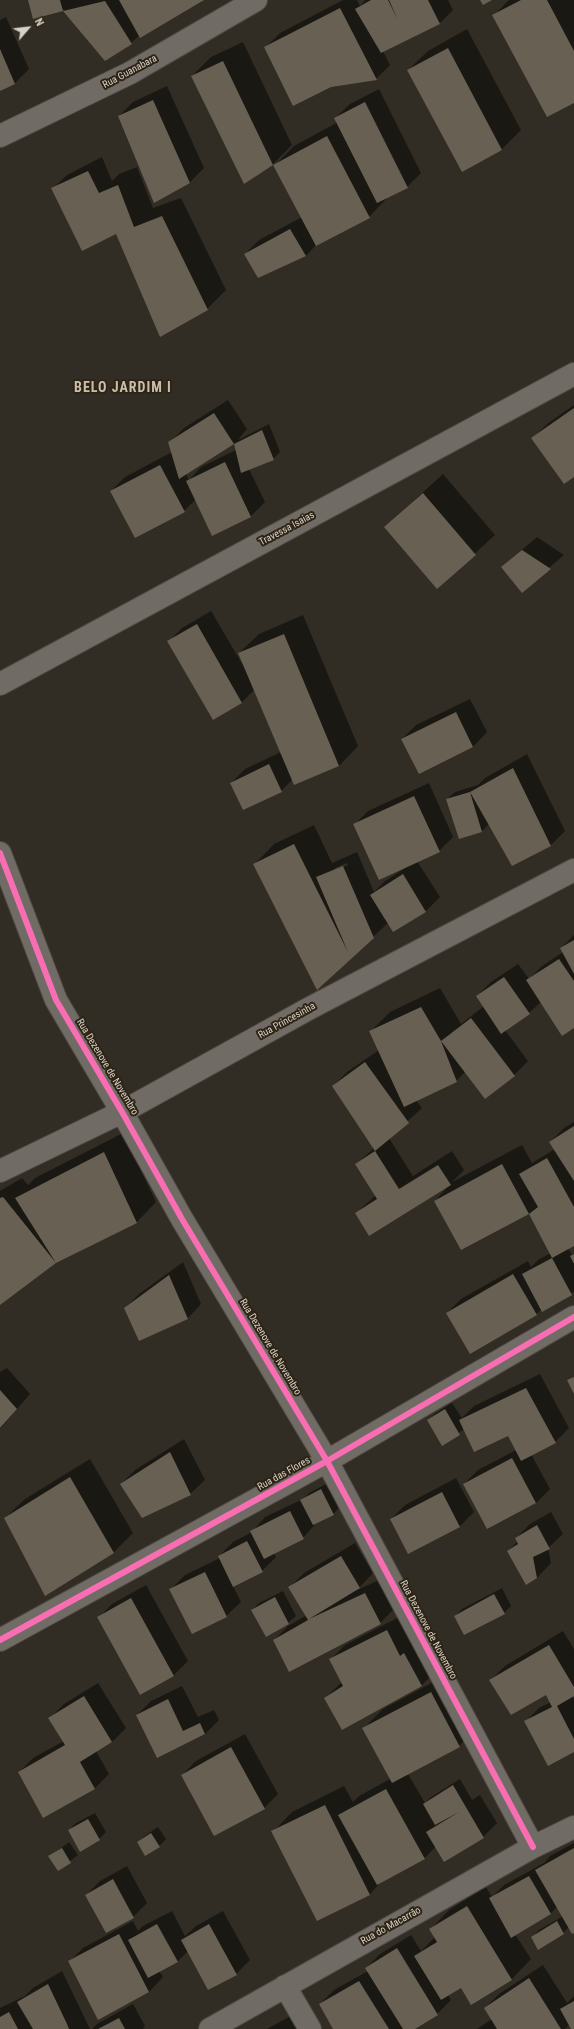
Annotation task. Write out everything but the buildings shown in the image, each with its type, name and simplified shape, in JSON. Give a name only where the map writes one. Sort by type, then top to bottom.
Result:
[{"type":"street","name":"Rua Guanabara","points":[[0,136],[130,73],[256,0]]},
{"type":"street","name":"Travessa Isaias","points":[[0,684],[574,374]]},
{"type":"street","name":"Rua Dezenove de Novembro","points":[[0,853],[56,1000],[122,1112],[182,1219],[328,1461],[533,1847]]},
{"type":"street","name":"Rua Princesinha","points":[[0,1171],[122,1112],[317,1005],[574,870]]},
{"type":"street","name":"Rua das Flores","points":[[0,1640],[328,1461],[574,1317]]},
{"type":"street","name":"Rua do Macarrão","points":[[210,2029],[533,1847],[574,1827]]},
{"type":"street","points":[[285,1986],[310,2029]]},
{"type":"cycle path","points":[[0,853],[56,1000],[122,1112],[182,1219],[327,1461],[533,1847]]},
{"type":"cycle path","points":[[0,1640],[327,1461],[574,1317]]},
{"type":"district","name":"BELO JARDIM I","points":[[123,388]]}]
